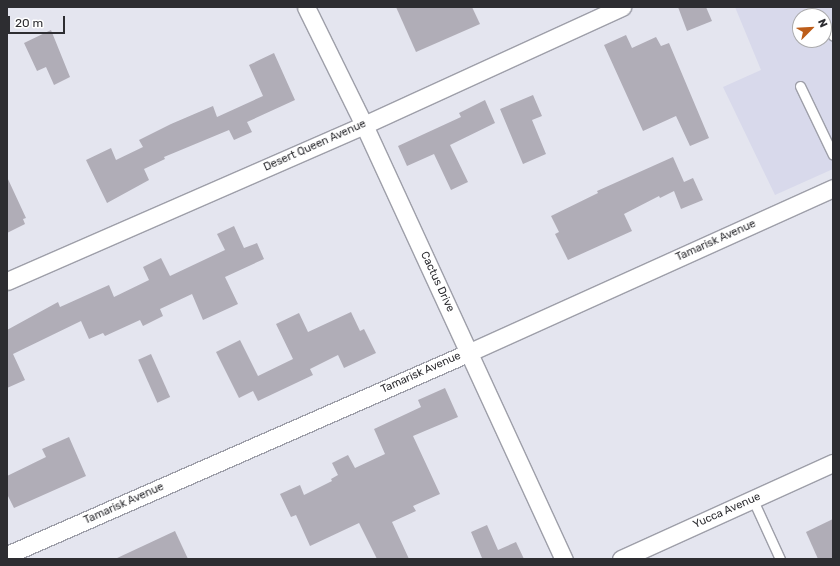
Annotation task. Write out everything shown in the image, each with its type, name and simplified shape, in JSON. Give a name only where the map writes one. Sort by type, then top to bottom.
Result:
[{"type":"street","name":"Cactus Drive","points":[[306,7],[364,124],[564,559]]},
{"type":"street","name":"Desert Queen Avenue","points":[[7,282],[364,124],[622,7]]},
{"type":"street","name":"Tamarisk Avenue","points":[[7,555],[470,352],[833,188]]},
{"type":"street","name":"Yucca Avenue","points":[[621,559],[833,463]]},
{"type":"lane","points":[[800,86],[833,155]]},
{"type":"lane","points":[[753,500],[780,559]]},
{"type":"shaded area","points":[[735,7],[833,7],[833,169],[775,195],[723,87],[761,70]]},
{"type":"building","points":[[396,7],[472,7],[480,24],[416,52]]},
{"type":"building","points":[[678,7],[706,7],[712,21],[687,31]]},
{"type":"building","points":[[51,30],[70,77],[54,85],[46,67],[37,71],[24,43]]},
{"type":"building","points":[[626,35],[632,48],[656,37],[661,46],[669,43],[709,138],[690,146],[676,116],[643,131],[604,45]]},
{"type":"building","points":[[274,53],[295,100],[247,122],[252,132],[234,140],[229,130],[164,157],[165,159],[144,169],[149,180],[107,203],[86,160],[111,148],[116,160],[143,147],[139,140],[171,124],[213,106],[217,117],[263,96],[249,65]]},
{"type":"building","points":[[533,95],[542,116],[532,120],[546,154],[523,164],[500,109]]},
{"type":"building","points":[[485,100],[495,123],[450,145],[468,182],[451,190],[434,154],[407,166],[398,146],[461,117],[459,113]]},
{"type":"building","points":[[673,157],[684,182],[693,178],[703,200],[681,209],[674,191],[660,198],[659,196],[624,214],[632,231],[568,260],[555,234],[559,232],[551,216],[598,193],[597,191]]},
{"type":"building","points":[[7,177],[26,218],[23,219],[25,224],[7,233]]},
{"type":"building","points":[[234,226],[244,248],[257,243],[264,259],[225,277],[238,304],[203,320],[192,294],[160,309],[163,316],[143,326],[140,320],[105,336],[103,333],[89,339],[81,321],[13,354],[25,380],[7,388],[7,330],[58,302],[60,307],[109,285],[114,297],[149,280],[143,267],[161,258],[170,276],[225,250],[217,234]]},
{"type":"building","points":[[351,312],[360,331],[364,329],[376,353],[344,368],[338,355],[310,369],[313,375],[258,401],[253,391],[239,398],[216,352],[240,340],[258,376],[293,359],[276,324],[299,313],[308,332]]},
{"type":"building","points":[[151,354],[170,397],[157,403],[138,360]]},
{"type":"building","points":[[445,388],[458,417],[413,436],[440,494],[413,506],[416,511],[392,522],[409,559],[377,559],[359,523],[310,546],[296,515],[291,517],[280,494],[300,485],[304,495],[332,481],[331,479],[338,475],[332,463],[348,455],[355,468],[385,454],[374,429],[421,407],[418,400]]},
{"type":"building","points":[[69,437],[86,476],[14,508],[7,494],[7,476],[46,457],[42,449]]},
{"type":"building","points":[[833,519],[833,559],[818,559],[806,532]]},
{"type":"building","points":[[487,525],[498,550],[516,542],[524,559],[480,559],[482,558],[471,532]]},
{"type":"building","points":[[175,531],[188,559],[115,559]]}]
